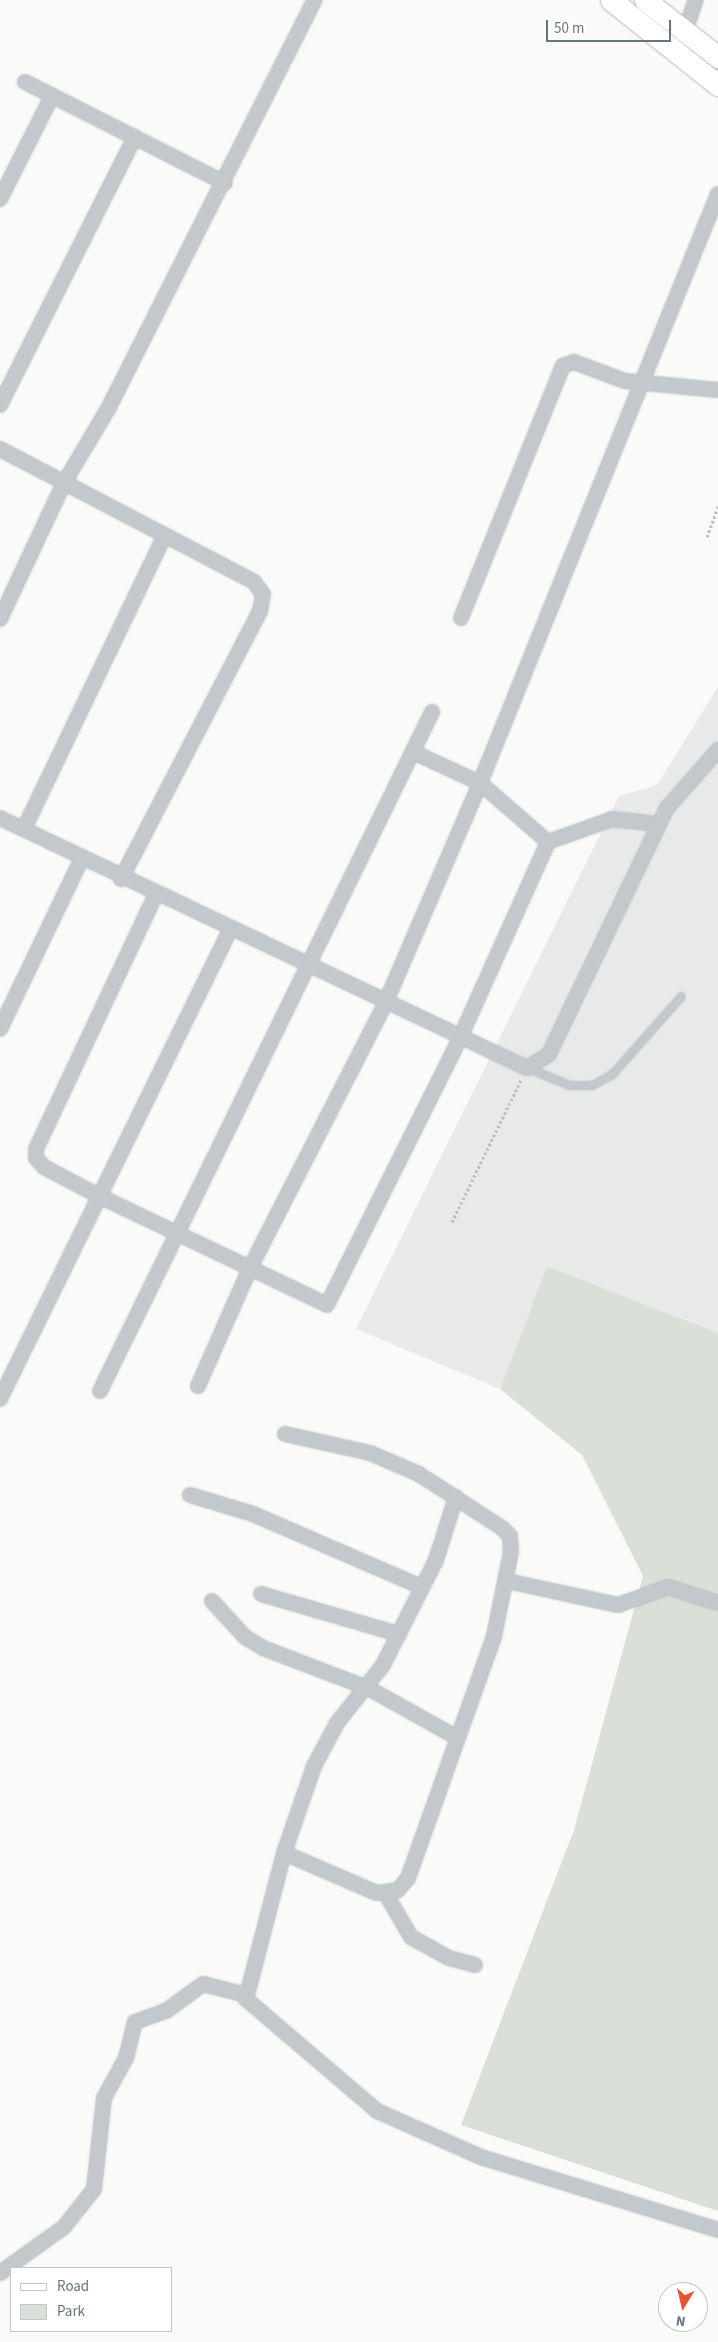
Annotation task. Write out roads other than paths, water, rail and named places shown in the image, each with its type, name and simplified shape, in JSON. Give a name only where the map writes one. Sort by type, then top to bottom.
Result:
[{"type":"main road","points":[[610,0],[718,85]]},
{"type":"main road","points":[[645,0],[718,57]]},
{"type":"street","points":[[0,619],[64,483],[108,409],[225,183],[315,0]]},
{"type":"street","points":[[677,52],[696,0]]},
{"type":"street","points":[[25,82],[50,98],[225,183]]},
{"type":"street","points":[[0,199],[50,98]]},
{"type":"street","points":[[0,405],[135,138]]},
{"type":"street","points":[[198,1386],[251,1266],[385,1004],[480,783],[718,194]]},
{"type":"street","points":[[462,618],[557,373],[574,362],[617,380],[643,380],[718,390]]},
{"type":"street","points":[[0,450],[254,582],[263,594],[260,611],[121,879]]},
{"type":"street","points":[[24,829],[165,535]]},
{"type":"street","points":[[100,1391],[432,712]]},
{"type":"street","points":[[0,819],[24,829],[121,879],[231,928],[385,1004],[527,1068],[549,1054],[658,824],[718,750]]},
{"type":"street","points":[[413,752],[480,783],[548,842]]},
{"type":"street","points":[[156,894],[36,1149],[36,1158],[44,1167],[101,1197],[251,1266],[327,1305],[460,1038],[548,842],[612,820],[658,824]]},
{"type":"street","points":[[0,1029],[82,858]]},
{"type":"street","points":[[0,1399],[101,1197],[231,928]]},
{"type":"street","points":[[285,1434],[370,1453],[419,1474],[456,1497],[510,1536],[507,1580],[494,1636],[408,1878],[398,1890],[386,1894]]},
{"type":"street","points":[[190,1494],[253,1514],[422,1587]]},
{"type":"street","points":[[456,1497],[436,1560],[399,1634],[368,1688],[323,1746],[284,1853],[246,1995],[254,2011],[377,2111],[481,2157],[718,2230]]},
{"type":"street","points":[[507,1580],[618,1606],[668,1587],[718,1603]]},
{"type":"street","points":[[261,1594],[399,1634]]},
{"type":"street","points":[[212,1600],[245,1637],[263,1648],[368,1688],[458,1738]]},
{"type":"street","points":[[284,1853],[386,1894],[411,1937],[448,1958],[475,1965]]},
{"type":"street","points":[[0,2274],[64,2227],[94,2188],[104,2098],[126,2058],[135,2022],[166,2011],[204,1984],[246,1995]]},
{"type":"lane","points":[[527,1068],[569,1085],[592,1085],[612,1074],[681,996]]}]
